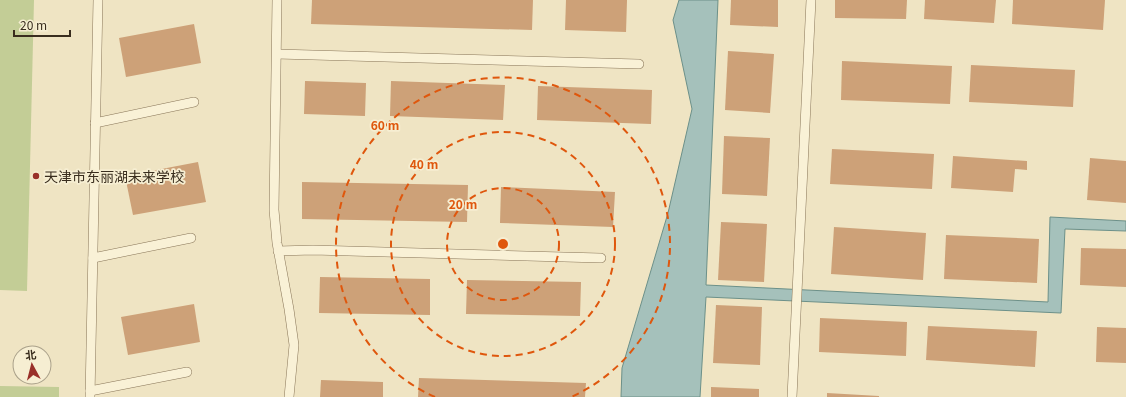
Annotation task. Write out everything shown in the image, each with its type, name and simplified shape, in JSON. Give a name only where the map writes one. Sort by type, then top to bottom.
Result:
[{"type":"lane","points":[[98,0],[90,394],[187,372]]},
{"type":"lane","points":[[277,0],[274,210],[278,251],[294,345],[289,397]]},
{"type":"lane","points":[[792,397],[811,0]]},
{"type":"lane","points":[[277,54],[639,64]]},
{"type":"lane","points":[[95,123],[194,102]]},
{"type":"lane","points":[[92,258],[191,238]]},
{"type":"lane","points":[[278,251],[313,250],[601,258]]},
{"type":"green space","points":[[0,0],[34,0],[27,291],[0,290]]},
{"type":"green space","points":[[0,386],[59,387],[59,397],[0,397]]},
{"type":"water","points":[[679,0],[718,0],[706,285],[1048,302],[1050,217],[1126,221],[1126,231],[1065,229],[1061,313],[706,297],[700,397],[621,397],[622,368],[668,213],[692,109],[673,20]]},
{"type":"building","points":[[312,0],[533,0],[532,30],[311,24]]},
{"type":"building","points":[[566,0],[627,0],[626,32],[565,30]]},
{"type":"building","points":[[731,0],[778,0],[778,27],[730,25]]},
{"type":"building","points":[[835,0],[907,0],[906,19],[835,18]]},
{"type":"building","points":[[925,0],[996,0],[994,23],[924,19]]},
{"type":"building","points":[[1013,0],[1105,0],[1103,30],[1012,24]]},
{"type":"building","points":[[194,24],[201,63],[126,77],[119,38]]},
{"type":"building","points":[[728,51],[774,54],[770,113],[725,110]]},
{"type":"building","points":[[842,61],[952,66],[950,104],[841,100]]},
{"type":"building","points":[[971,65],[1075,70],[1073,107],[969,102]]},
{"type":"building","points":[[305,81],[366,83],[365,116],[304,114]]},
{"type":"building","points":[[391,81],[505,85],[503,120],[390,116]]},
{"type":"building","points":[[538,86],[652,90],[651,124],[537,120]]},
{"type":"building","points":[[724,136],[770,138],[767,196],[722,194]]},
{"type":"building","points":[[832,149],[934,154],[932,189],[830,184]]},
{"type":"building","points":[[953,156],[1027,161],[1027,170],[1015,169],[1013,192],[951,188]]},
{"type":"building","points":[[1090,158],[1126,161],[1126,203],[1087,200]]},
{"type":"building","points":[[198,162],[206,202],[133,215],[125,176]]},
{"type":"building","points":[[302,182],[468,185],[467,222],[302,219]]},
{"type":"building","points":[[501,187],[615,192],[613,227],[500,223]]},
{"type":"building","points":[[721,222],[767,224],[764,282],[718,280]]},
{"type":"building","points":[[834,227],[926,233],[923,280],[831,274]]},
{"type":"building","points":[[946,235],[1039,239],[1037,283],[944,279]]},
{"type":"building","points":[[1081,248],[1126,249],[1126,287],[1080,285]]},
{"type":"building","points":[[320,277],[430,279],[430,315],[319,313]]},
{"type":"building","points":[[467,280],[581,282],[580,316],[466,314]]},
{"type":"building","points":[[194,304],[200,342],[128,355],[121,317]]},
{"type":"building","points":[[716,305],[762,307],[760,365],[713,363]]},
{"type":"building","points":[[820,318],[907,322],[906,356],[819,352]]},
{"type":"building","points":[[928,326],[1037,331],[1035,367],[926,360]]},
{"type":"building","points":[[1097,327],[1126,328],[1126,363],[1096,362]]},
{"type":"building","points":[[419,378],[586,383],[585,397],[418,397]]},
{"type":"building","points":[[321,380],[383,382],[383,397],[320,397]]},
{"type":"building","points":[[711,387],[759,389],[759,397],[711,397]]},
{"type":"building","points":[[827,393],[879,396],[879,397],[827,397]]},
{"type":"place","name":"天津市东丽湖未来学校","points":[[36,176]]}]
